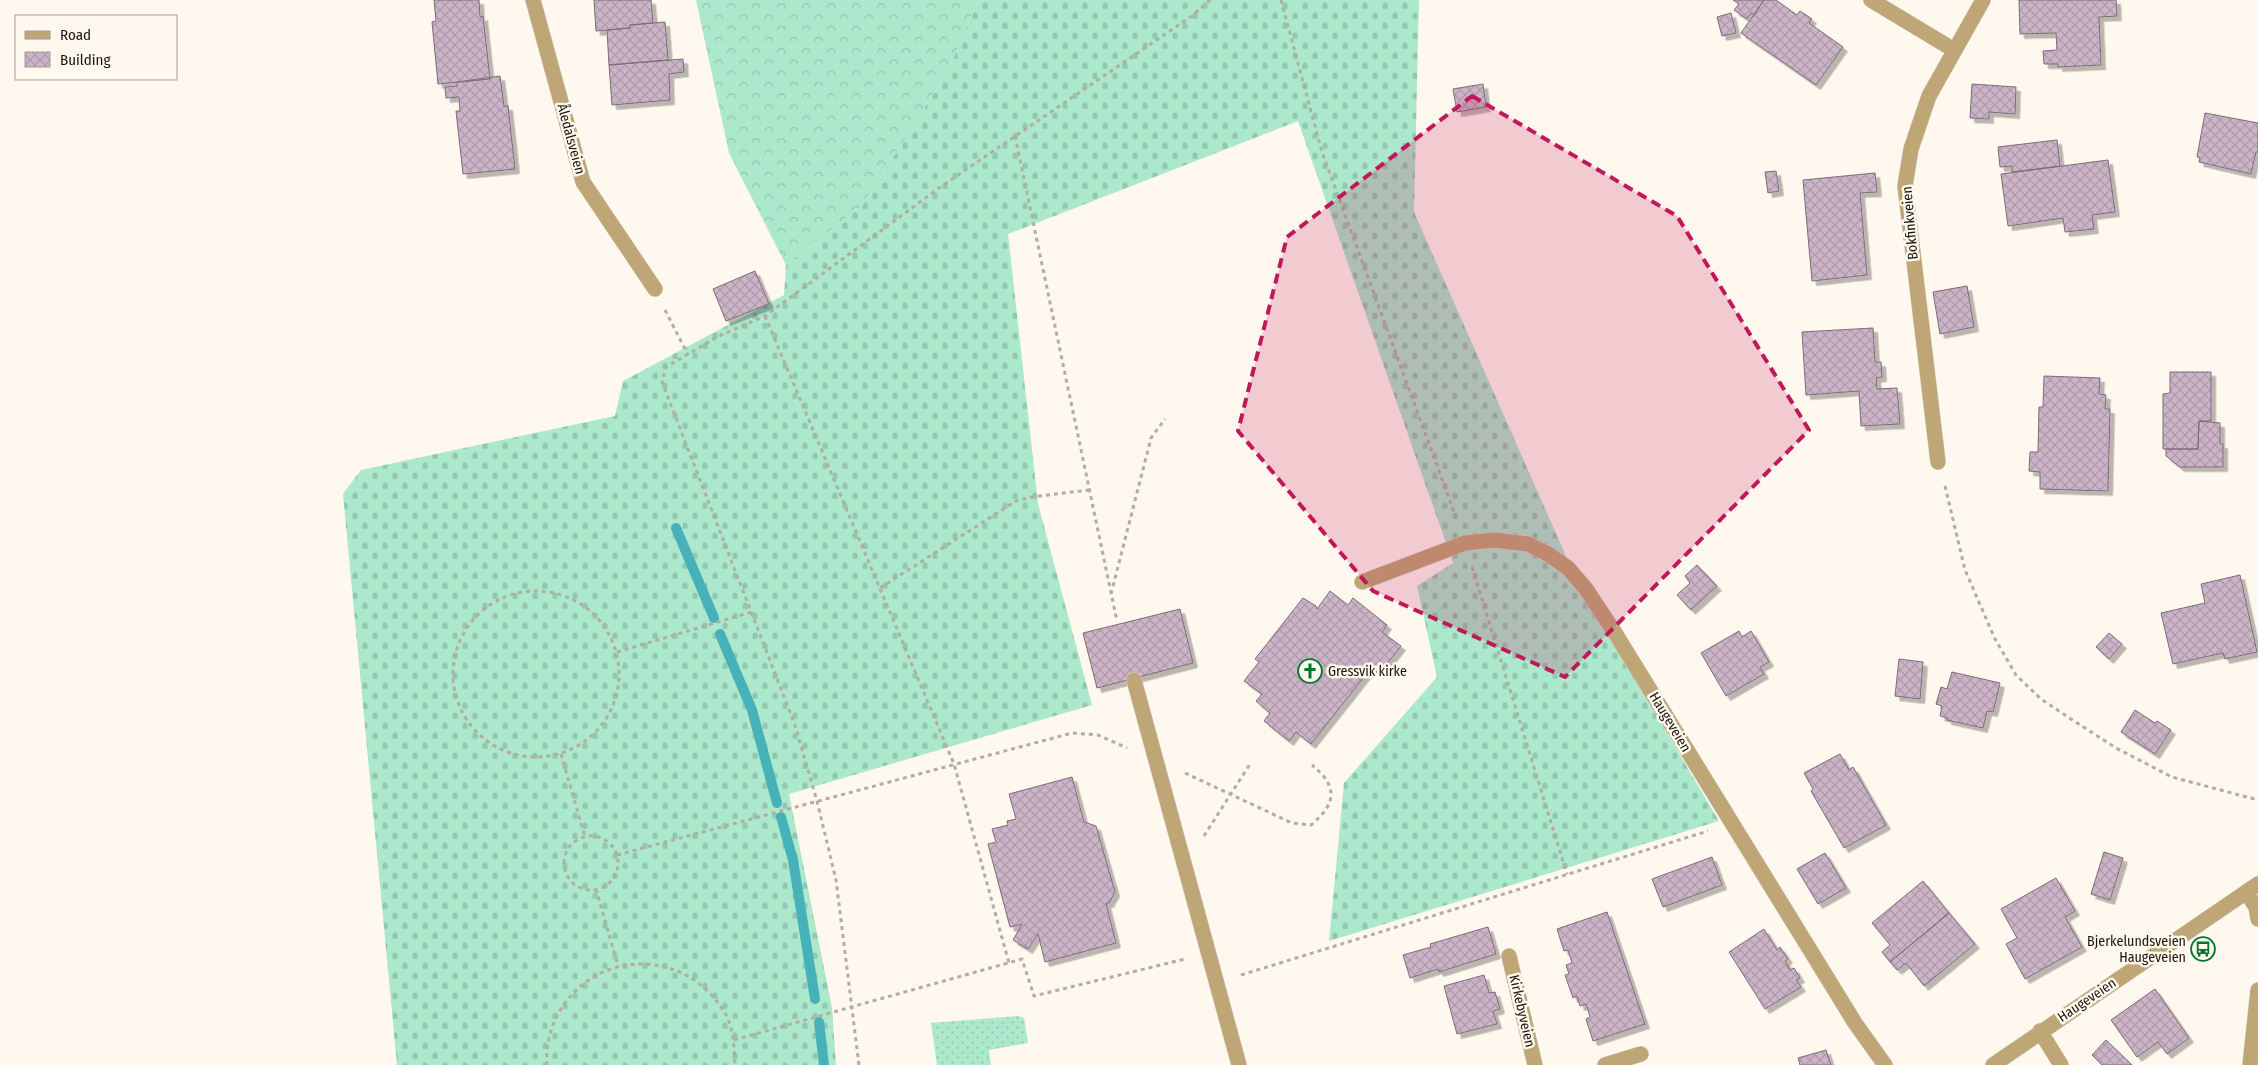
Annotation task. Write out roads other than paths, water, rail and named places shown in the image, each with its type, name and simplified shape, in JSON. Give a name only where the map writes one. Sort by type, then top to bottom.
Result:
[{"type":"street","name":"Åledalsveien","points":[[533,0],[583,182],[655,289]]},
{"type":"street","points":[[1870,0],[1954,50]]},
{"type":"street","name":"Bokfinkveien","points":[[1938,462],[1905,186],[1911,149],[1929,96],[1983,0]]},
{"type":"street","name":"Haugeveien","points":[[1362,582],[1465,543],[1494,540],[1528,544],[1548,554],[1568,568],[1586,589],[1615,632],[1855,1023],[1885,1065]]},
{"type":"street","points":[[1134,680],[1239,1065]]},
{"type":"street","points":[[2252,888],[2258,919]]},
{"type":"street","name":"Haugeveien","points":[[1993,1065],[2040,1031],[2252,888]]},
{"type":"street","name":"Kirkebyveien","points":[[1509,956],[1535,1065]]},
{"type":"street","points":[[2250,1065],[2258,990]]},
{"type":"street","points":[[2040,1031],[2059,1060],[2073,1065]]},
{"type":"street","points":[[1605,1065],[1641,1054]]},
{"type":"waterway","points":[[676,528],[714,618]]},
{"type":"waterway","points":[[720,634],[752,710],[777,803]]},
{"type":"waterway","points":[[781,817],[793,860],[815,999]]},
{"type":"waterway","points":[[819,1022],[824,1065]]},
{"type":"place","name":"Gressvik kirke","points":[[1310,671]]},
{"type":"place","name":"Bjerkelundsveien Haugeveien","points":[[2203,949]]}]
